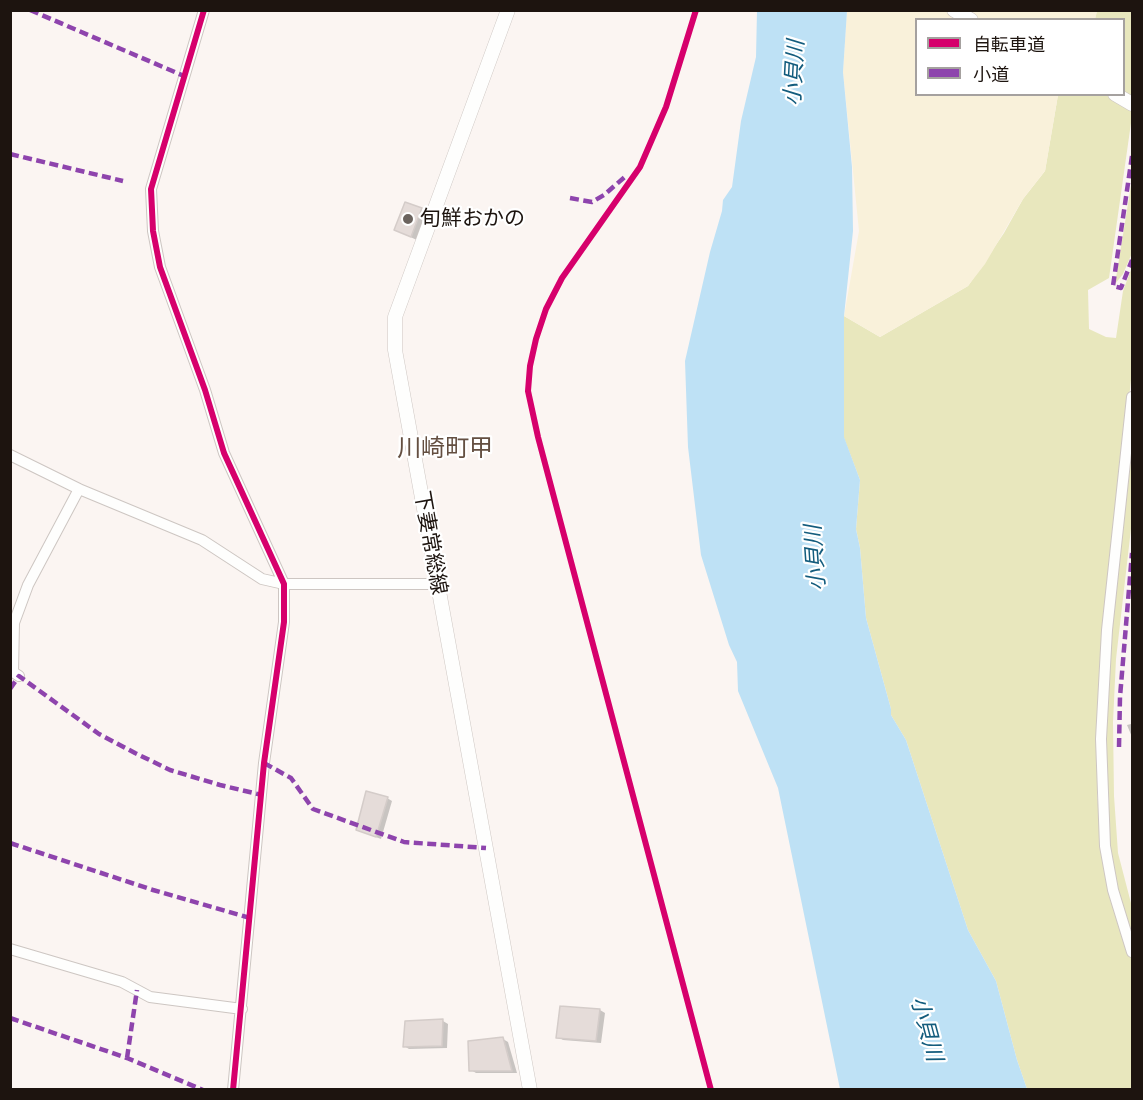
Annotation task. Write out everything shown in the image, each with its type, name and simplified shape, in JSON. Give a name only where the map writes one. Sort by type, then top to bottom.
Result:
[{"type":"main road","name":"下妻常総線","points":[[508,10],[395,317],[395,350],[530,1089]]},
{"type":"main road","points":[[954,10],[968,18]]},
{"type":"main road","points":[[1118,96],[1132,104]]},
{"type":"street","points":[[204,10],[152,189],[153,231],[160,267],[205,390],[224,453],[284,584],[284,622],[264,763],[233,1089]]},
{"type":"street","points":[[1132,397],[1107,630],[1101,739],[1105,846],[1113,890],[1132,952]]},
{"type":"street","points":[[10,455],[79,489],[202,540],[262,579],[284,584],[437,584]]},
{"type":"street","points":[[19,676],[13,672],[14,623],[28,585],[79,489]]},
{"type":"street","points":[[10,949],[122,982],[150,997],[242,1009]]},
{"type":"green space","points":[[1097,11],[1132,11],[1132,116],[1109,278],[1088,290],[1089,329],[1106,337],[1116,338],[1123,291],[1132,267],[1132,371],[1106,605],[1098,716],[1097,793],[1103,864],[1121,933],[1132,961],[1132,1089],[1027,1089],[996,981],[968,930],[906,740],[891,715],[866,618],[860,548],[856,529],[860,480],[844,438],[844,316],[880,337],[968,286],[1004,233],[1023,199],[1045,171],[1058,96],[1125,96],[1125,18],[1095,18]]},
{"type":"green space","points":[[1132,179],[1132,253],[1123,274],[1115,284]]},
{"type":"green space","points":[[1132,444],[1132,520],[1116,659],[1113,722],[1114,796],[1118,853],[1132,907],[1132,938],[1119,896],[1109,849],[1105,719],[1108,658]]},
{"type":"sand","points":[[847,11],[1097,11],[1095,18],[915,18],[915,96],[1058,96],[1045,171],[1023,199],[985,264],[968,286],[880,337],[844,316],[859,231],[843,72]]},
{"type":"water","name":"小貝川","points":[[757,11],[847,11],[843,72],[852,167],[853,231],[844,316],[844,437],[860,480],[856,529],[860,548],[866,618],[891,715],[906,740],[968,930],[996,981],[1027,1089],[840,1089],[778,788],[738,691],[737,662],[729,645],[701,555],[688,447],[685,361],[723,200],[732,187],[741,121],[756,57]]},
{"type":"building","name":"旬鮮おかの","points":[[405,202],[422,208],[411,237],[394,230]]},
{"type":"building","points":[[366,791],[388,797],[376,837],[356,830]]},
{"type":"building","points":[[560,1006],[600,1009],[596,1041],[556,1038]]},
{"type":"building","points":[[443,1019],[442,1046],[403,1047],[405,1021]]},
{"type":"building","points":[[503,1037],[512,1071],[469,1071],[468,1041]]},
{"type":"marked path","points":[[30,10],[184,76]]},
{"type":"marked path","points":[[10,154],[123,181]]},
{"type":"marked path","points":[[1132,156],[1113,286],[1121,288],[1132,260]]},
{"type":"marked path","points":[[570,198],[592,202],[627,175]]},
{"type":"marked path","points":[[1119,747],[1120,697],[1132,553]]},
{"type":"marked path","points":[[10,689],[19,676],[99,734],[135,753],[170,770],[262,795]]},
{"type":"marked path","points":[[264,763],[291,778],[313,809],[404,842],[486,848]]},
{"type":"marked path","points":[[10,843],[153,890],[250,918]]},
{"type":"marked path","points":[[127,1058],[137,990]]},
{"type":"marked path","points":[[10,1018],[127,1058],[203,1090]]},
{"type":"cycle path","points":[[204,10],[151,189],[153,231],[160,267],[205,390],[224,453],[284,584],[284,622],[264,763],[233,1090]]},
{"type":"cycle path","points":[[696,10],[666,107],[640,167],[562,278],[546,309],[530,366],[528,391],[538,437],[711,1090]]},
{"type":"place","name":"旬鮮おかの","points":[[408,219]]},
{"type":"district","name":"川崎町甲","points":[[445,449]]}]
